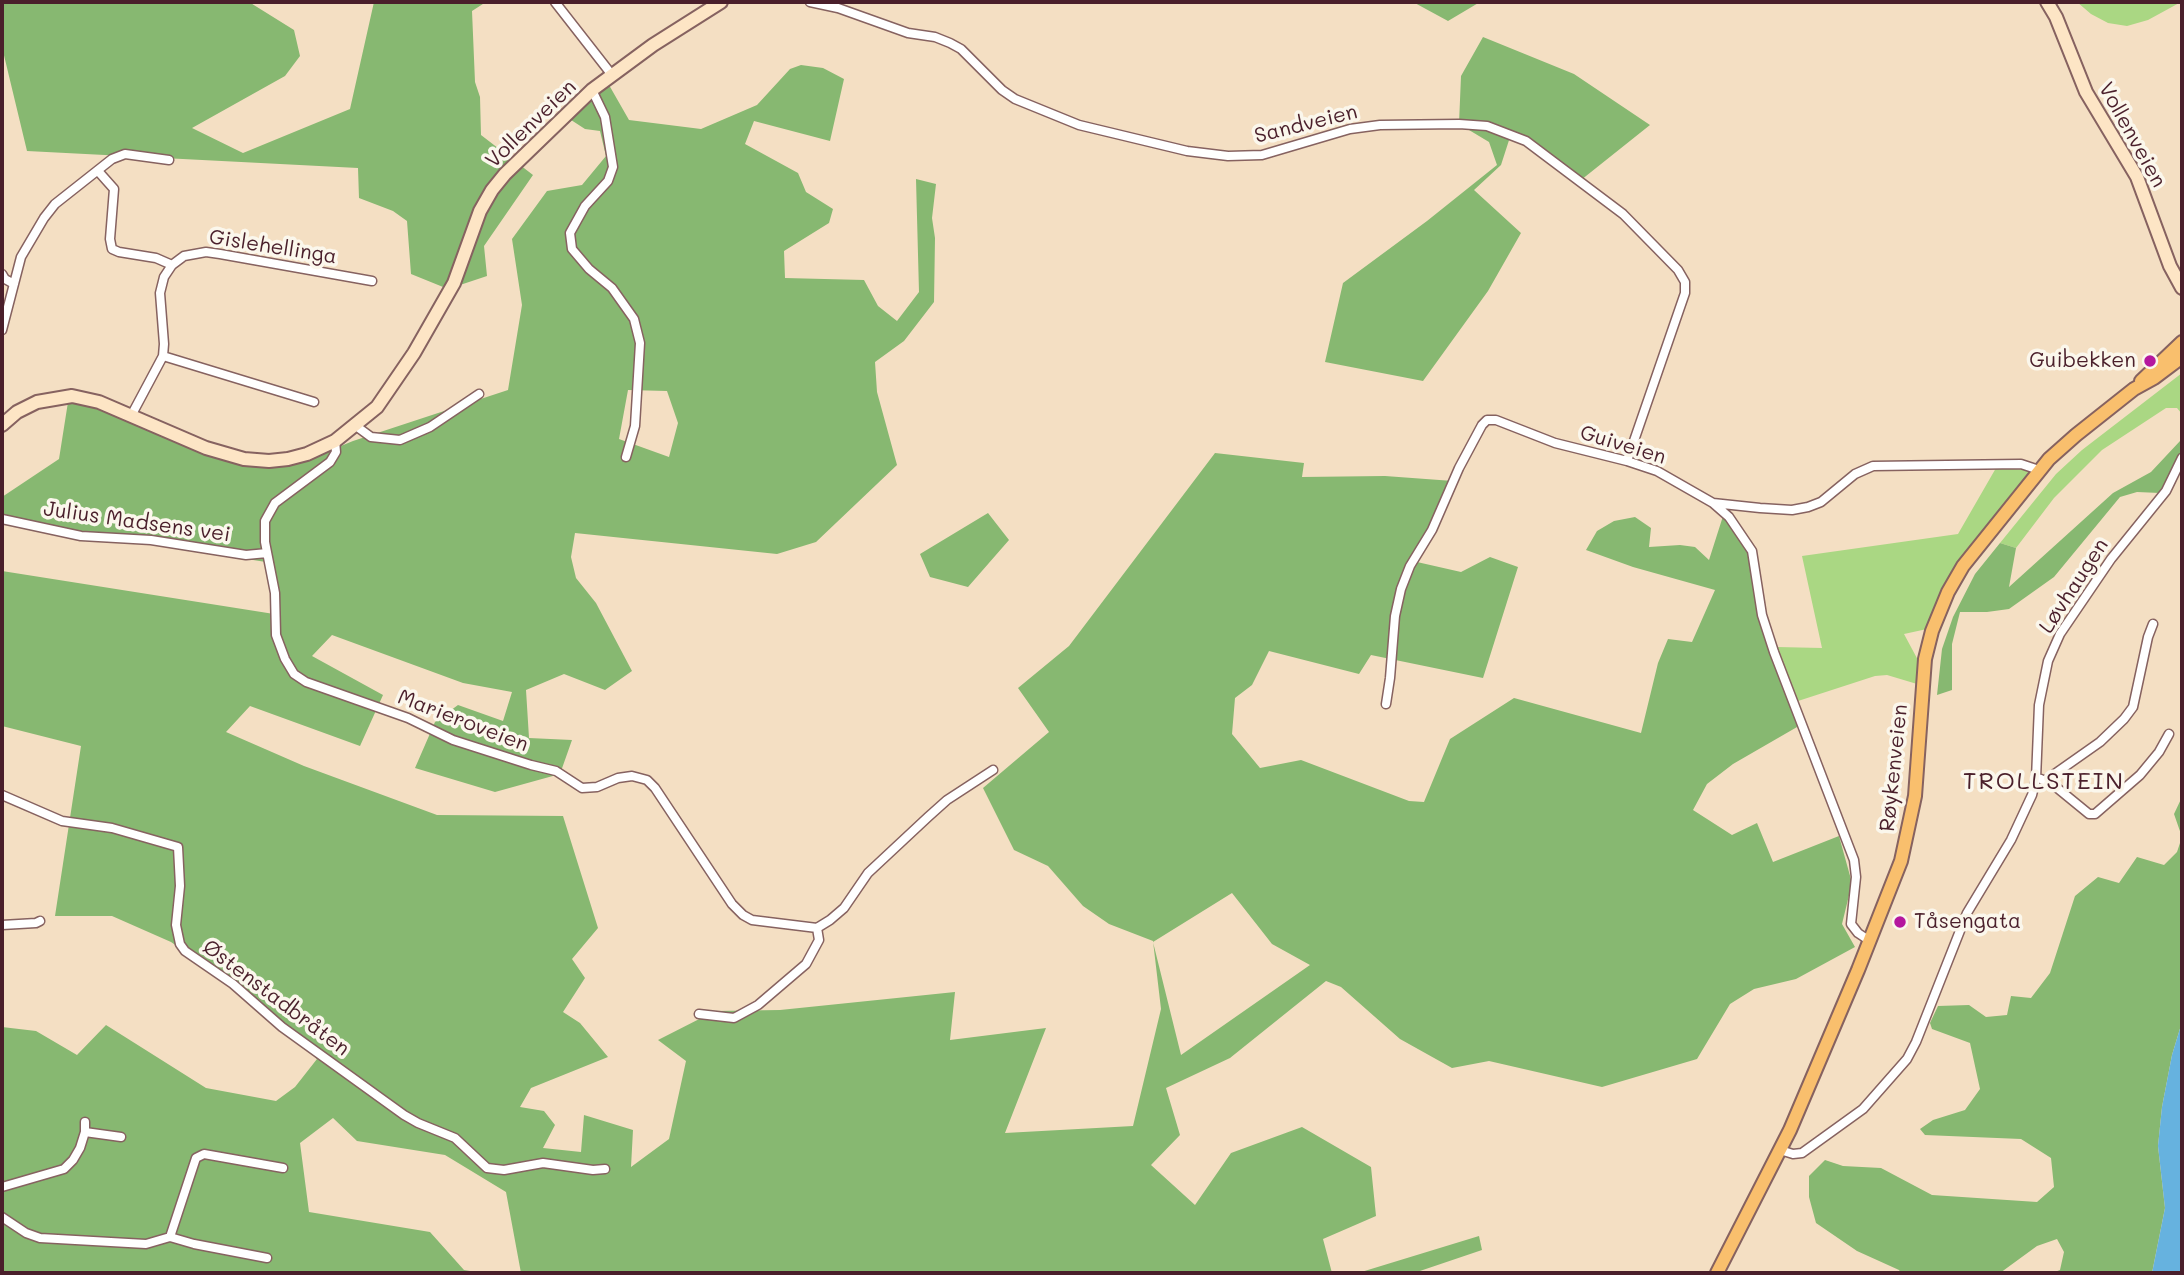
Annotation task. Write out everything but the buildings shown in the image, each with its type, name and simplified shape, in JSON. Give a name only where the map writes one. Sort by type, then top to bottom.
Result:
[{"type":"main road","name":"Vollenveien","points":[[2,425],[29,405],[68,397],[99,402],[213,451],[248,459],[268,461],[292,458],[335,441],[371,413],[386,395],[428,330],[454,283],[475,221],[492,190],[519,160],[592,90],[653,45],[721,2]]},
{"type":"main road","name":"Vollenveien","points":[[2047,2],[2060,26],[2086,92],[2137,177],[2170,265],[2182,288]]},
{"type":"main road","name":"Røykenveien","points":[[1717,1273],[1808,1090],[1901,861],[1910,827],[1914,796],[1924,669],[1942,604],[1959,572],[2039,470],[2076,435],[2134,389],[2182,342]]},
{"type":"main road","name":"Røykenveien","points":[[2134,389],[2182,358]]},
{"type":"street","points":[[555,2],[612,75]]},
{"type":"street","name":"Sandveien","points":[[810,2],[838,8],[908,33],[935,37],[950,43],[961,49],[1015,99],[1079,125],[1187,151],[1228,156],[1262,155],[1350,129],[1380,125],[1487,126],[1526,141],[1623,214],[1678,270],[1685,282],[1685,293],[1627,461]]},
{"type":"street","points":[[592,90],[605,117],[613,167],[608,181],[585,206],[570,233],[572,249],[589,269],[612,288],[635,319],[640,343],[635,426],[626,457]]},
{"type":"street","points":[[2,330],[21,257],[49,211],[112,159],[125,154],[169,160]]},
{"type":"street","points":[[98,171],[114,189],[110,239],[112,249],[156,258],[172,265],[163,277],[160,293],[163,356],[131,416]]},
{"type":"street","name":"Gislehellinga","points":[[172,265],[184,256],[206,252],[372,281]]},
{"type":"street","points":[[2,274],[14,284]]},
{"type":"street","points":[[163,356],[314,402]]},
{"type":"street","points":[[356,426],[371,436],[400,440],[430,427],[479,394]]},
{"type":"street","name":"Guiveien","points":[[1386,704],[1395,616],[1401,589],[1410,566],[1432,530],[1459,468],[1482,425],[1487,421],[1496,419],[1555,443],[1657,471],[1713,503],[1792,510],[1808,507],[1821,502],[1855,474],[1873,466],[2021,464],[2039,470]]},
{"type":"street","name":"Marieroveien","points":[[335,441],[336,452],[330,462],[275,503],[269,511],[265,532],[275,593],[276,635],[288,665],[301,680],[399,714],[453,740],[552,769],[582,788],[597,787],[618,778],[632,776],[647,780],[732,904],[743,915],[752,920],[817,928]]},
{"type":"street","name":"Løvhaugen","points":[[1780,1150],[1798,1154],[1863,1109],[1906,1059],[1916,1042],[1967,914],[2011,840],[2032,795],[2036,779],[2039,705],[2048,661],[2060,634],[2111,559],[2166,491],[2182,458]]},
{"type":"street","points":[[1713,503],[1729,517],[1752,551],[1762,615],[1774,652],[1854,860],[1856,877],[1851,924],[1870,941]]},
{"type":"street","name":"Julius Madsens vei","points":[[2,519],[81,536],[174,542],[246,555],[267,553]]},
{"type":"street","points":[[2046,780],[2100,742],[2133,707],[2148,637],[2154,624]]},
{"type":"street","points":[[2036,779],[2046,780],[2082,810],[2095,814],[2140,775],[2160,752],[2169,734]]},
{"type":"street","points":[[699,1014],[734,1018],[758,1005],[806,964],[819,940],[817,928],[844,908],[868,873],[947,800],[993,770]]},
{"type":"street","name":"Østenstadbråten","points":[[2,794],[62,821],[112,828],[178,847],[180,886],[176,925],[180,944],[185,951],[233,984],[282,1027],[404,1115],[455,1138],[487,1168],[504,1170],[543,1163],[593,1170],[605,1169]]},
{"type":"street","points":[[2,925],[40,921]]},
{"type":"street","points":[[2,1187],[64,1169],[73,1160],[85,1132],[85,1122]]},
{"type":"street","points":[[85,1132],[121,1137]]},
{"type":"street","points":[[170,1237],[196,1158],[204,1154],[283,1168]]},
{"type":"street","points":[[2,1217],[26,1233],[40,1238],[146,1244],[170,1237],[267,1258]]},
{"type":"green space","points":[[2,2],[249,2],[294,30],[300,56],[285,76],[192,128],[243,153],[350,109],[374,2],[486,2],[472,11],[475,82],[480,97],[481,135],[533,175],[484,246],[487,276],[448,289],[411,274],[407,221],[393,211],[359,198],[358,168],[27,151],[2,47]]},
{"type":"green space","points":[[1413,2],[1480,2],[1448,21]]},
{"type":"green space","points":[[2077,2],[2181,2],[2148,20],[2127,26],[2108,23]]},
{"type":"green space","points":[[1483,37],[1574,74],[1650,125],[1581,180],[1511,134],[1501,165],[1474,190],[1521,233],[1488,291],[1423,381],[1325,362],[1343,283],[1497,165],[1489,142],[1459,124],[1461,76]]},
{"type":"green space","points":[[801,65],[823,68],[844,79],[830,141],[754,121],[745,144],[798,173],[806,192],[833,209],[829,223],[784,251],[785,278],[864,280],[878,306],[897,321],[919,292],[916,179],[936,184],[932,218],[935,238],[934,302],[904,341],[875,362],[877,392],[897,465],[816,542],[777,554],[575,533],[571,557],[576,578],[596,603],[632,671],[605,690],[564,674],[526,690],[529,738],[572,740],[560,774],[495,792],[415,768],[435,722],[458,705],[503,721],[512,692],[463,683],[332,635],[312,656],[383,695],[360,746],[250,706],[226,732],[304,766],[437,815],[563,816],[598,928],[572,959],[585,978],[563,1012],[580,1023],[608,1057],[531,1088],[520,1107],[544,1111],[555,1125],[543,1148],[581,1152],[584,1115],[633,1130],[631,1167],[669,1139],[686,1061],[658,1040],[715,1011],[780,1010],[955,992],[950,1040],[1046,1028],[1005,1133],[1133,1126],[1161,1009],[1153,943],[1181,1055],[1310,965],[1272,944],[1232,893],[1153,942],[1109,924],[1083,906],[1048,866],[1014,850],[983,788],[1049,732],[1018,688],[1069,646],[1215,453],[1304,463],[1302,477],[1385,476],[1453,481],[1417,562],[1461,572],[1490,557],[1518,567],[1483,678],[1371,655],[1359,674],[1269,651],[1252,685],[1235,698],[1232,734],[1260,768],[1301,760],[1409,801],[1424,802],[1450,739],[1514,698],[1641,733],[1658,663],[1668,639],[1692,642],[1715,590],[1633,567],[1586,550],[1597,531],[1614,521],[1635,517],[1651,528],[1649,547],[1695,547],[1709,560],[1724,513],[1752,554],[1766,622],[1804,723],[1733,764],[1707,784],[1693,810],[1732,835],[1757,823],[1773,862],[1839,836],[1852,883],[1842,924],[1855,947],[1796,979],[1754,989],[1730,1004],[1697,1059],[1602,1087],[1489,1061],[1452,1068],[1400,1039],[1341,987],[1326,981],[1230,1058],[1166,1088],[1180,1135],[1151,1165],[1195,1205],[1231,1153],[1302,1127],[1371,1167],[1376,1216],[1323,1239],[1332,1273],[521,1273],[506,1192],[445,1155],[357,1141],[333,1118],[300,1143],[309,1212],[430,1232],[464,1270],[483,1273],[2,1273],[2,1027],[36,1031],[77,1055],[106,1025],[206,1088],[276,1101],[295,1087],[317,1059],[242,991],[171,942],[112,916],[55,916],[81,746],[2,726],[2,571],[274,614],[266,562],[2,521],[2,497],[59,459],[68,402],[97,407],[245,466],[302,462],[353,441],[508,390],[522,305],[512,239],[547,191],[582,185],[606,156],[600,131],[585,129],[568,118],[609,85],[629,120],[701,129],[757,105],[790,69]],"holes":[[[628,390],[667,391],[678,423],[669,457],[619,439]]]},
{"type":"green space","points":[[2182,373],[2182,414],[2177,408],[2166,408],[2102,450],[2054,498],[2016,548],[2000,543],[2056,474],[2082,450]]},
{"type":"green space","points":[[2182,433],[2182,451],[2160,493],[2137,492],[2120,497],[2054,577],[2009,609],[1960,612],[1952,644],[1952,690],[1937,695],[1942,649],[1953,617],[1975,574],[2000,543],[2016,548],[2009,587],[2113,493],[2151,472],[2180,441]]},
{"type":"green space","points":[[1996,468],[2031,470],[1958,564],[1936,604],[1927,629],[1904,634],[1919,662],[1917,684],[1887,675],[1875,676],[1798,701],[1777,647],[1822,648],[1802,556],[1958,534]]},
{"type":"green space","points":[[988,513],[1009,540],[968,587],[930,577],[920,554]]},
{"type":"green space","points":[[2182,797],[2182,837],[2174,814]]},
{"type":"green space","points":[[2182,837],[2182,1022],[2172,1055],[2162,1107],[2158,1146],[2165,1208],[2152,1273],[2052,1273],[2060,1270],[2064,1252],[2057,1239],[2037,1246],[2000,1273],[1901,1273],[1857,1251],[1816,1223],[1809,1197],[1809,1176],[1825,1160],[1843,1166],[1881,1168],[1932,1195],[2037,1202],[2054,1187],[2051,1158],[2021,1139],[1925,1135],[1920,1129],[1933,1120],[1965,1110],[1980,1089],[1970,1043],[1932,1029],[1930,1023],[1938,1006],[1969,1005],[1986,1017],[2007,1015],[2011,996],[2031,998],[2050,973],[2075,896],[2098,877],[2119,883],[2137,857],[2164,865],[2177,852]]},
{"type":"green space","points":[[1479,1236],[1482,1250],[1414,1273],[1358,1273]]},
{"type":"water","points":[[2182,1022],[2182,1273],[2152,1273],[2165,1208],[2158,1146],[2162,1107],[2172,1055]]},
{"type":"place","name":"Guibekken","points":[[2150,361]]},
{"type":"place","name":"Tåsengata","points":[[1900,922]]},
{"type":"district","name":"TROLLSTEIN","points":[[2044,782]]}]
